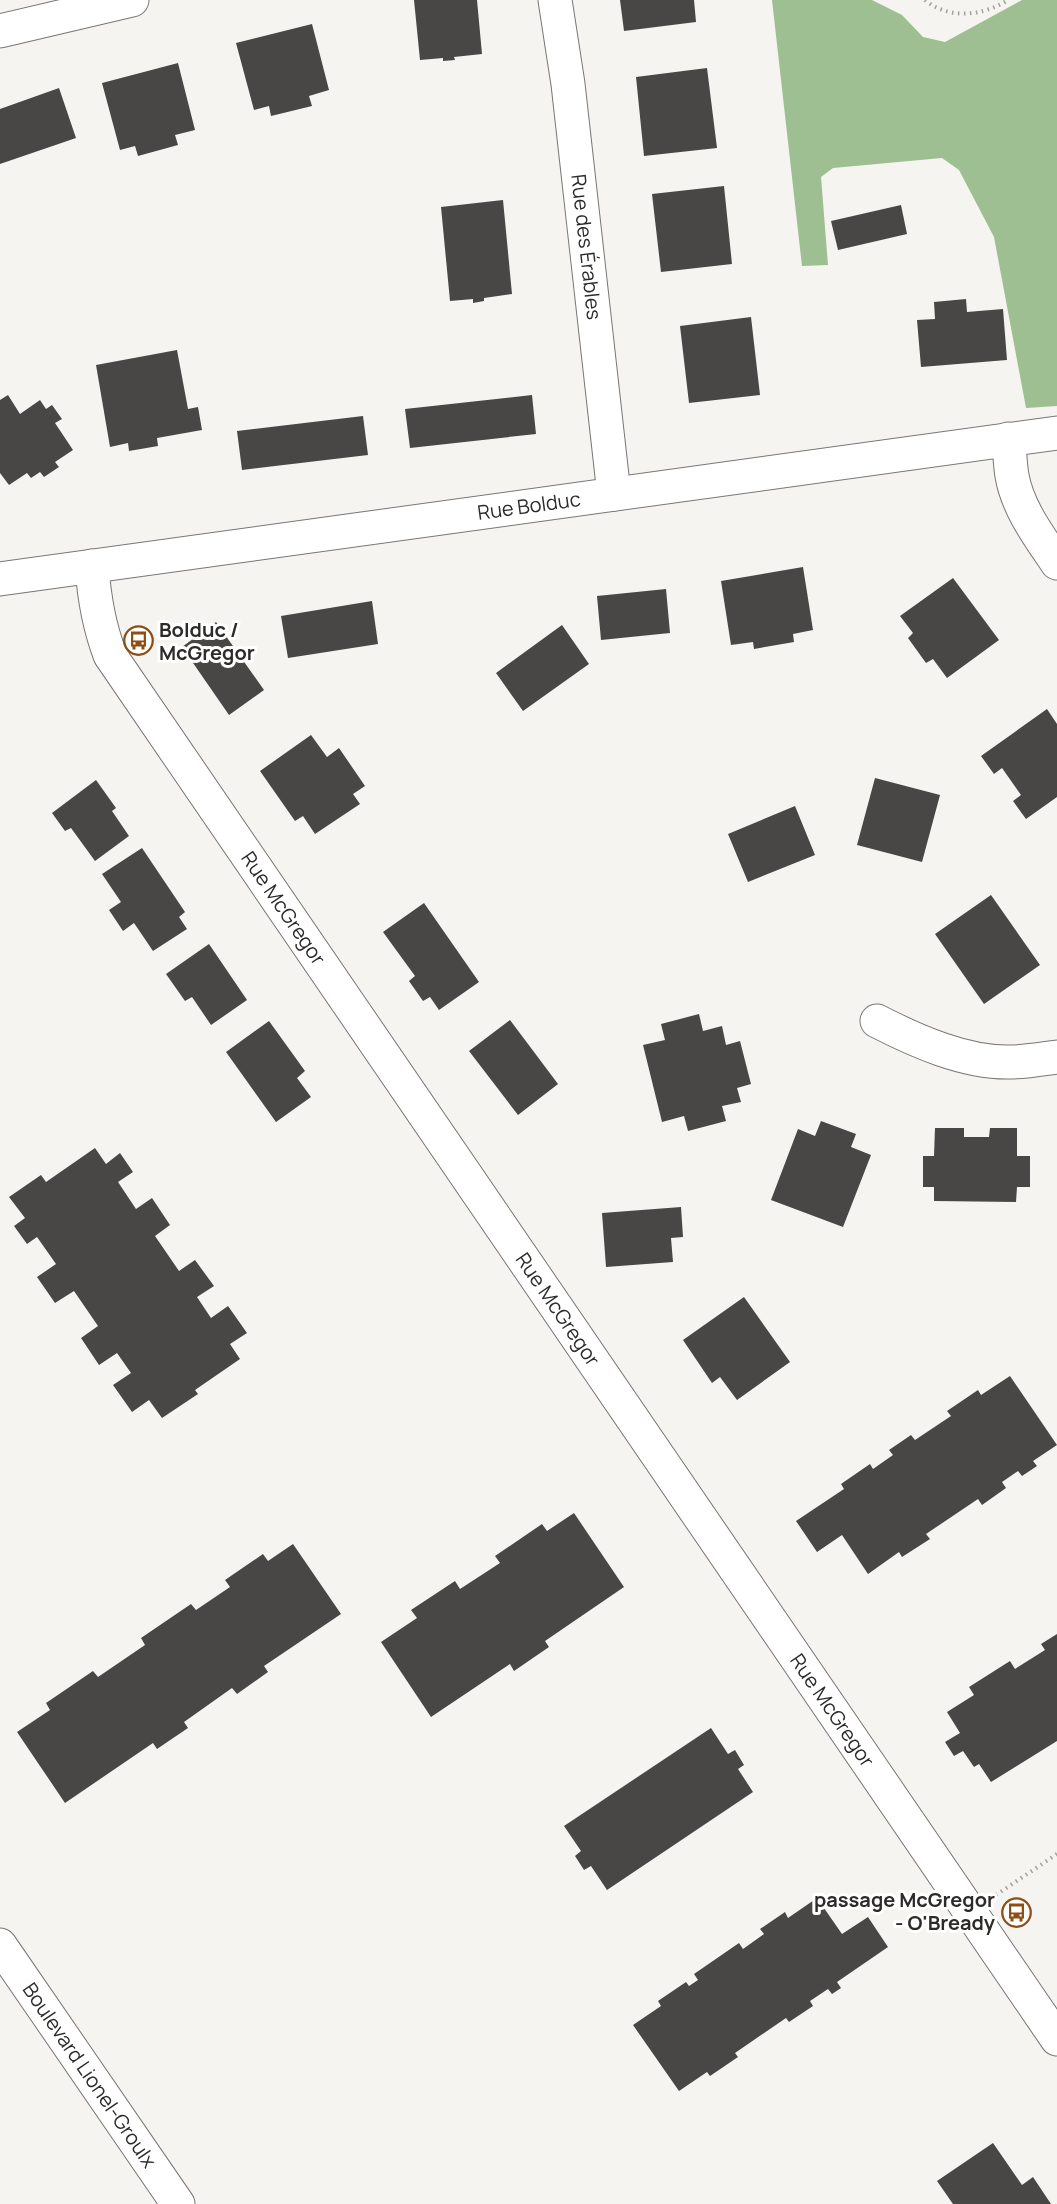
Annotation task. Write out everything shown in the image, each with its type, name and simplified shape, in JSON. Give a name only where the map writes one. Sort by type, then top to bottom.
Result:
[{"type":"street","points":[[0,32],[132,0]]},
{"type":"street","name":"Rue des Érables","points":[[555,0],[568,84],[614,494]]},
{"type":"street","name":"Rue Bolduc","points":[[0,579],[1057,433]]},
{"type":"street","points":[[1008,439],[1012,477],[1021,504],[1057,563]]},
{"type":"street","name":"Rue McGregor","points":[[92,566],[95,605],[110,655],[1057,2039]]},
{"type":"street","points":[[877,1021],[953,1052],[987,1061],[1011,1062],[1057,1058]]},
{"type":"street","name":"Boulevard Lionel-Groulx","points":[[0,1945],[178,2204]]},
{"type":"path","points":[[925,0],[939,9],[971,14],[991,9],[1008,0]]},
{"type":"path","points":[[971,1912],[1057,1854]]},
{"type":"green space","points":[[772,0],[872,0],[902,15],[923,37],[945,42],[1022,0],[1057,0],[1057,406],[1026,408],[994,237],[959,170],[942,158],[833,168],[821,177],[828,265],[802,266]]},
{"type":"building","points":[[414,0],[477,0],[482,54],[454,57],[455,60],[443,61],[443,58],[420,60]]},
{"type":"building","points":[[620,0],[694,0],[696,22],[624,31]]},
{"type":"building","points":[[312,24],[329,90],[309,96],[312,106],[271,116],[269,106],[254,110],[236,43]]},
{"type":"building","points":[[178,63],[195,130],[175,135],[178,145],[138,156],[135,146],[120,150],[102,83]]},
{"type":"building","points":[[707,68],[717,148],[644,156],[636,77]]},
{"type":"building","points":[[59,88],[76,138],[0,164],[0,109]]},
{"type":"building","points":[[724,186],[732,264],[661,272],[652,194]]},
{"type":"building","points":[[503,200],[512,294],[484,298],[484,301],[473,303],[473,299],[450,301],[441,207]]},
{"type":"building","points":[[901,205],[907,234],[838,250],[831,221]]},
{"type":"building","points":[[966,299],[967,312],[1003,309],[1007,360],[921,367],[917,320],[935,319],[934,302]]},
{"type":"building","points":[[751,317],[760,395],[689,403],[680,326]]},
{"type":"building","points":[[177,350],[188,409],[198,407],[202,430],[157,438],[158,446],[129,451],[128,443],[110,447],[96,365]]},
{"type":"building","points":[[8,395],[20,414],[40,400],[46,409],[52,405],[62,419],[55,423],[73,450],[55,462],[59,467],[44,477],[40,472],[31,478],[27,473],[9,485],[0,473],[0,400]]},
{"type":"building","points":[[532,395],[536,434],[410,448],[405,409]]},
{"type":"building","points":[[363,416],[368,455],[242,470],[237,431]]},
{"type":"building","points":[[803,567],[813,630],[793,634],[794,642],[754,649],[753,642],[731,645],[721,581]]},
{"type":"building","points":[[953,578],[999,640],[947,678],[933,659],[926,663],[908,638],[913,633],[900,616]]},
{"type":"building","points":[[666,589],[670,633],[601,640],[597,596]]},
{"type":"building","points":[[372,601],[378,644],[288,658],[281,616]]},
{"type":"building","points":[[216,622],[264,690],[229,715],[182,647]]},
{"type":"building","points":[[562,625],[589,664],[523,711],[496,673]]},
{"type":"building","points":[[1047,709],[1057,724],[1057,797],[1026,819],[1013,801],[1021,795],[1002,768],[994,774],[981,756]]},
{"type":"building","points":[[311,735],[327,757],[339,748],[365,786],[353,794],[360,804],[315,834],[303,816],[295,821],[260,771]]},
{"type":"building","points":[[875,778],[940,795],[922,862],[857,845]]},
{"type":"building","points":[[96,780],[116,808],[112,811],[129,836],[95,861],[71,828],[65,831],[52,813]]},
{"type":"building","points":[[795,806],[815,855],[748,882],[728,834]]},
{"type":"building","points":[[142,848],[185,912],[179,917],[187,929],[153,951],[134,923],[123,931],[109,910],[121,902],[102,874]]},
{"type":"building","points":[[991,895],[1040,965],[984,1004],[935,934]]},
{"type":"building","points":[[424,903],[479,982],[439,1010],[430,997],[423,1001],[409,981],[415,976],[383,932]]},
{"type":"building","points":[[209,944],[247,1000],[211,1025],[192,997],[185,1001],[166,974]]},
{"type":"building","points":[[699,1014],[703,1031],[722,1026],[726,1045],[740,1041],[751,1084],[737,1088],[741,1102],[722,1106],[726,1121],[688,1131],[684,1116],[662,1122],[643,1045],[665,1040],[661,1024]]},
{"type":"building","points":[[510,1020],[558,1084],[518,1115],[469,1051]]},
{"type":"building","points":[[269,1021],[305,1071],[297,1078],[311,1097],[276,1122],[226,1052]]},
{"type":"building","points":[[821,1121],[856,1134],[851,1147],[871,1155],[843,1227],[771,1200],[798,1129],[815,1136]]},
{"type":"building","points":[[935,1128],[964,1128],[964,1137],[989,1137],[990,1128],[1017,1128],[1017,1156],[1030,1156],[1030,1187],[1017,1187],[1016,1202],[934,1201],[934,1187],[923,1187],[923,1156],[934,1156]]},
{"type":"building","points":[[95,1148],[106,1164],[120,1153],[133,1172],[118,1182],[136,1209],[152,1198],[170,1225],[155,1236],[179,1271],[195,1260],[214,1286],[197,1297],[211,1318],[228,1306],[247,1333],[230,1344],[240,1359],[195,1390],[198,1394],[162,1418],[149,1400],[132,1412],[113,1385],[131,1373],[117,1353],[99,1365],[81,1338],[98,1326],[74,1291],[55,1303],[37,1277],[56,1264],[37,1237],[27,1244],[14,1226],[25,1218],[9,1197],[41,1175],[46,1182]]},
{"type":"building","points":[[681,1207],[683,1237],[671,1238],[673,1262],[606,1267],[602,1213]]},
{"type":"building","points":[[744,1297],[790,1362],[737,1400],[720,1377],[712,1383],[683,1340]]},
{"type":"building","points":[[1010,1376],[1057,1445],[1033,1461],[1037,1466],[1022,1476],[1018,1471],[1002,1482],[1006,1488],[982,1505],[978,1499],[926,1534],[930,1539],[902,1557],[899,1552],[868,1574],[842,1535],[817,1552],[796,1521],[844,1489],[841,1484],[870,1464],[873,1469],[893,1455],[889,1450],[911,1435],[915,1440],[951,1416],[947,1411],[978,1390],[981,1395]]},
{"type":"building","points":[[574,1513],[624,1587],[545,1641],[549,1647],[514,1671],[510,1664],[431,1717],[381,1642],[417,1618],[411,1610],[455,1581],[460,1589],[500,1563],[495,1556],[542,1524],[547,1531]]},
{"type":"building","points":[[293,1544],[341,1614],[264,1666],[268,1672],[237,1694],[232,1688],[184,1722],[188,1728],[157,1749],[153,1743],[65,1803],[17,1732],[50,1710],[46,1703],[93,1671],[98,1677],[145,1645],[141,1638],[191,1604],[196,1610],[230,1587],[225,1580],[263,1554],[268,1561]]},
{"type":"building","points":[[1057,1634],[1057,1741],[991,1782],[979,1764],[974,1767],[963,1751],[954,1756],[945,1742],[960,1733],[947,1712],[974,1695],[969,1687],[1010,1661],[1015,1669],[1045,1650],[1041,1644]]},
{"type":"building","points":[[711,1728],[728,1754],[735,1750],[744,1765],[738,1769],[753,1792],[607,1890],[591,1866],[584,1870],[575,1856],[581,1851],[564,1826]]},
{"type":"building","points":[[817,1898],[842,1934],[868,1917],[888,1947],[837,1982],[841,1988],[832,1994],[828,1989],[810,2001],[813,2006],[789,2022],[786,2018],[735,2053],[738,2057],[710,2076],[707,2072],[679,2091],[633,2025],[661,2006],[658,2001],[686,1982],[689,1986],[698,1980],[694,1974],[739,1943],[743,1949],[764,1934],[760,1929],[785,1912],[788,1918]]},
{"type":"building","points":[[993,2143],[1022,2185],[1033,2177],[1051,2204],[953,2204],[937,2181]]},
{"type":"place","name":"Bolduc / McGregor","points":[[138,641]]},
{"type":"place","name":"passage McGregor - O'Bready","points":[[1016,1912]]}]
